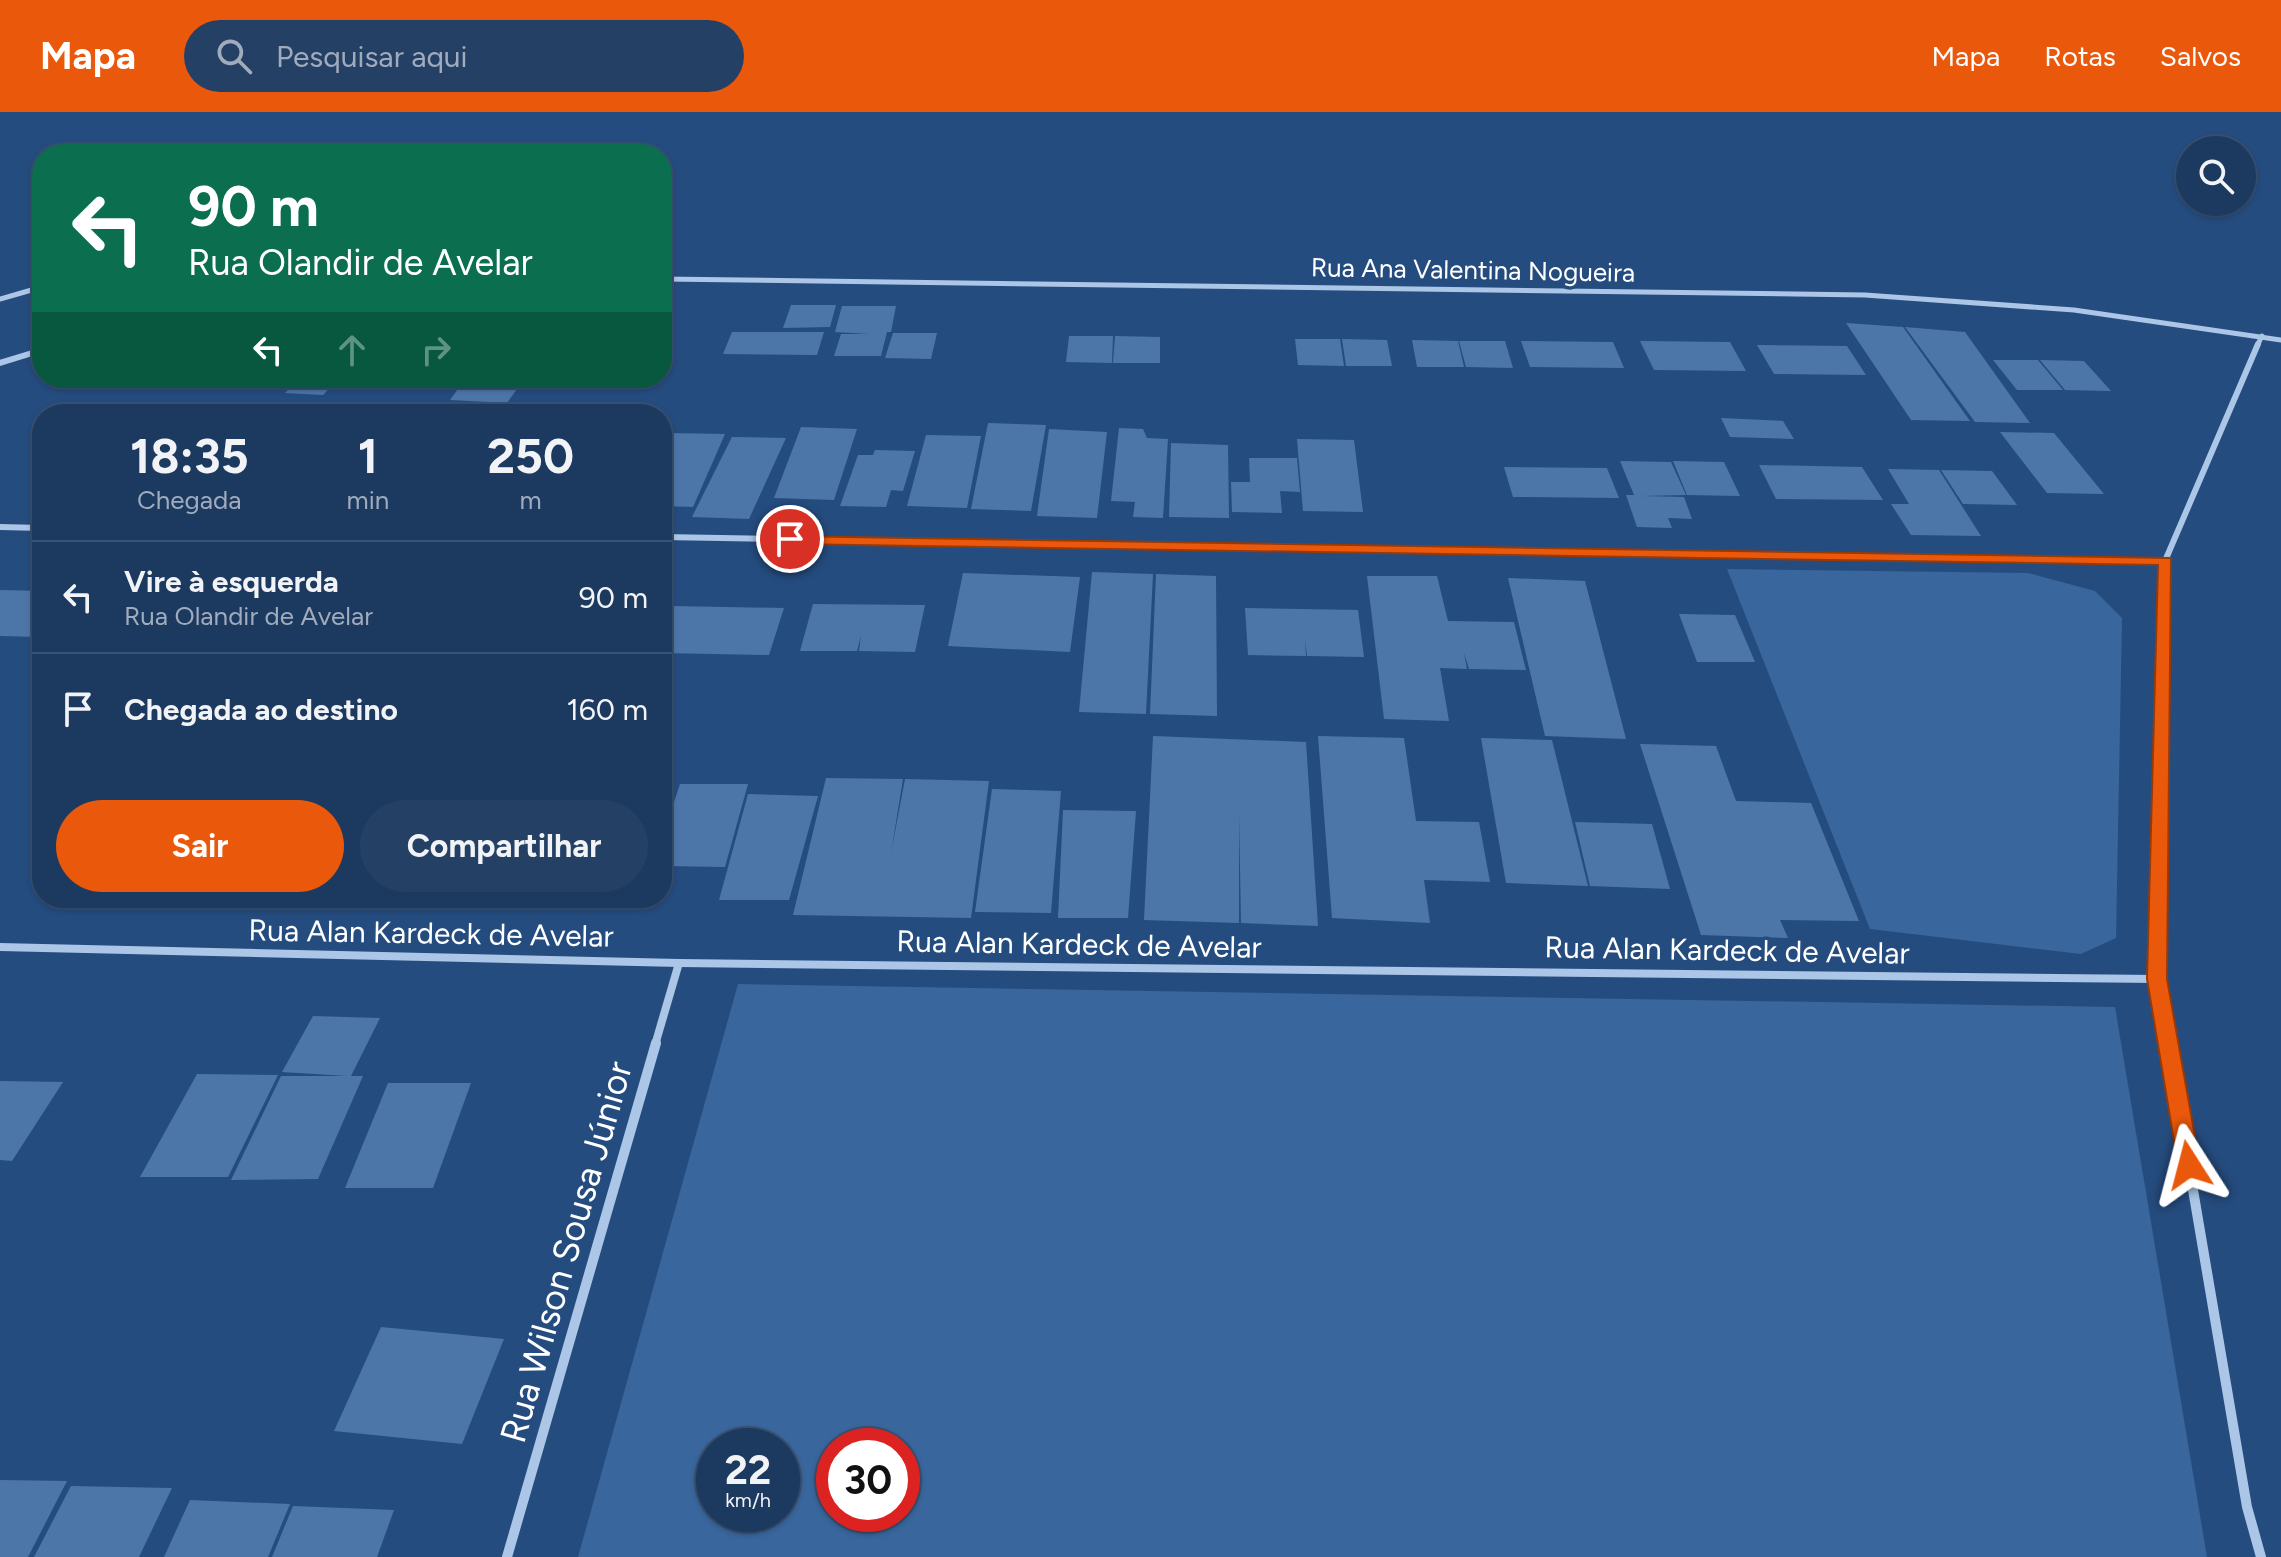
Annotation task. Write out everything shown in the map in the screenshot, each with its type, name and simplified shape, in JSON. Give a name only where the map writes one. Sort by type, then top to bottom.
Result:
[{"type":"street","name":"Rua Ana Valentina Nogueira","points":[[672,279],[1865,295],[1973,300],[2051,308],[2281,340]]},
{"type":"street","points":[[0,299],[32,290]]},
{"type":"street","points":[[2261,1557],[2247,1507],[2157,979],[2165,561],[2262,336]]},
{"type":"street","points":[[0,363],[32,353]]},
{"type":"street","points":[[0,527],[32,528]]},
{"type":"street","points":[[672,537],[2165,561]]},
{"type":"street","name":"Rua Alan Kardeck de Avelar","points":[[0,947],[679,963],[2157,979]]},
{"type":"street","name":"Rua Wilson Sousa Júnior","points":[[507,1557],[679,963]]},
{"type":"shaded area","points":[[1727,569],[2028,573],[2095,591],[2122,618],[2116,938],[2081,954],[1870,929]]},
{"type":"shaded area","points":[[738,984],[2115,1007],[2207,1557],[578,1557]]},
{"type":"building","points":[[791,305],[836,305],[830,327],[783,328]]},
{"type":"building","points":[[842,306],[896,306],[891,332],[887,332],[881,356],[834,356],[841,334],[869,334],[835,332]]},
{"type":"building","points":[[1846,323],[1903,327],[1970,421],[1911,420]]},
{"type":"building","points":[[1905,327],[1965,332],[2030,423],[1975,422]]},
{"type":"building","points":[[732,332],[824,332],[817,355],[723,354]]},
{"type":"building","points":[[893,333],[937,333],[931,359],[885,358]]},
{"type":"building","points":[[1069,336],[1113,336],[1112,363],[1066,362]]},
{"type":"building","points":[[1115,336],[1160,337],[1160,363],[1113,363]]},
{"type":"building","points":[[1295,339],[1340,339],[1344,366],[1298,365]]},
{"type":"building","points":[[1342,339],[1387,340],[1392,366],[1346,366]]},
{"type":"building","points":[[1412,340],[1458,341],[1464,367],[1417,367]]},
{"type":"building","points":[[1459,341],[1505,341],[1513,368],[1466,367]]},
{"type":"building","points":[[1521,341],[1613,342],[1624,368],[1530,367]]},
{"type":"building","points":[[1640,341],[1730,342],[1746,371],[1654,370]]},
{"type":"building","points":[[1757,345],[1847,346],[1866,375],[1774,374]]},
{"type":"building","points":[[1993,360],[2038,360],[2063,390],[2017,390]]},
{"type":"building","points":[[2040,360],[2084,361],[2111,391],[2065,390]]},
{"type":"building","points":[[290,388],[330,388],[323,395],[285,393]]},
{"type":"building","points":[[459,388],[518,388],[507,403],[450,400]]},
{"type":"building","points":[[1721,418],[1783,421],[1794,439],[1730,437]]},
{"type":"building","points":[[988,423],[1046,425],[1031,511],[971,509]]},
{"type":"building","points":[[801,427],[857,429],[834,500],[774,498]]},
{"type":"building","points":[[1119,428],[1143,429],[1147,438],[1168,439],[1163,518],[1133,517],[1135,502],[1111,501]]},
{"type":"building","points":[[1049,429],[1107,432],[1097,518],[1037,516]]},
{"type":"building","points":[[2000,432],[2054,433],[2104,494],[2047,493]]},
{"type":"building","points":[[672,433],[725,434],[693,507],[672,506]]},
{"type":"building","points":[[926,435],[981,436],[967,508],[907,506]]},
{"type":"building","points":[[732,437],[786,438],[749,519],[692,517]]},
{"type":"building","points":[[1297,439],[1354,440],[1363,512],[1303,511]]},
{"type":"building","points":[[1171,443],[1228,445],[1229,518],[1169,517]]},
{"type":"building","points":[[875,450],[915,451],[903,491],[891,490],[886,507],[840,506],[858,455],[873,455]]},
{"type":"building","points":[[1249,458],[1297,458],[1300,492],[1280,491],[1282,513],[1232,512],[1231,482],[1250,482]]},
{"type":"building","points":[[1620,461],[1671,462],[1686,495],[1642,496],[1684,497],[1692,519],[1668,518],[1672,528],[1637,527],[1626,495],[1634,495]]},
{"type":"building","points":[[1673,461],[1724,462],[1740,496],[1687,495]]},
{"type":"building","points":[[1759,465],[1862,467],[1883,500],[1776,499]]},
{"type":"building","points":[[1504,467],[1607,468],[1619,498],[1513,497]]},
{"type":"building","points":[[1888,469],[1939,470],[1981,536],[1911,535],[1891,504],[1909,504]]},
{"type":"building","points":[[1941,470],[1992,471],[2017,505],[1963,504]]},
{"type":"building","points":[[1092,572],[1153,574],[1146,714],[1079,712]]},
{"type":"building","points":[[963,573],[1080,577],[1070,652],[948,646]]},
{"type":"building","points":[[1156,574],[1216,576],[1217,716],[1150,714]]},
{"type":"building","points":[[1367,576],[1437,576],[1448,621],[1514,622],[1526,670],[1469,669],[1464,653],[1467,669],[1440,668],[1449,721],[1384,719]]},
{"type":"building","points":[[1508,578],[1585,581],[1626,739],[1545,736]]},
{"type":"building","points":[[0,590],[32,591],[32,637],[0,636]]},
{"type":"building","points":[[813,604],[925,605],[915,652],[859,651],[861,636],[857,651],[800,651]]},
{"type":"building","points":[[672,606],[784,608],[769,655],[672,653]]},
{"type":"building","points":[[1245,608],[1358,610],[1364,657],[1307,656],[1305,640],[1306,656],[1248,655]]},
{"type":"building","points":[[1679,614],[1735,615],[1755,662],[1697,662]]},
{"type":"building","points":[[1153,736],[1306,742],[1318,926],[1241,923],[1239,814],[1239,923],[1144,920]]},
{"type":"building","points":[[1318,736],[1404,738],[1416,821],[1479,822],[1490,882],[1424,880],[1430,923],[1332,918]]},
{"type":"building","points":[[1481,738],[1552,740],[1588,886],[1506,883]]},
{"type":"building","points":[[1640,744],[1716,746],[1736,801],[1811,803],[1859,921],[1780,920],[1788,938],[1701,935]]},
{"type":"building","points":[[826,778],[903,779],[891,853],[905,779],[989,781],[971,918],[793,915]]},
{"type":"building","points":[[680,784],[748,784],[725,867],[672,866],[672,808]]},
{"type":"building","points":[[992,789],[1061,791],[1051,913],[975,912]]},
{"type":"building","points":[[748,794],[818,796],[789,900],[719,900]]},
{"type":"building","points":[[1063,810],[1136,811],[1128,918],[1058,918]]},
{"type":"building","points":[[1575,822],[1652,824],[1670,889],[1590,886]]},
{"type":"building","points":[[313,1016],[380,1018],[351,1076],[363,1076],[318,1179],[231,1180],[281,1076],[347,1076],[282,1072]]},
{"type":"building","points":[[197,1074],[278,1075],[228,1177],[140,1177]]},
{"type":"building","points":[[0,1081],[63,1082],[12,1161],[0,1160]]},
{"type":"building","points":[[388,1083],[471,1083],[433,1188],[345,1188]]},
{"type":"building","points":[[381,1327],[504,1339],[462,1444],[334,1431]]},
{"type":"building","points":[[0,1480],[67,1481],[28,1557],[0,1557]]},
{"type":"building","points":[[71,1486],[172,1488],[139,1557],[34,1557]]},
{"type":"building","points":[[190,1500],[290,1504],[268,1557],[164,1557]]},
{"type":"building","points":[[293,1506],[394,1510],[377,1557],[272,1557]]},
{"type":"route","points":[[790,539],[2165,561],[2157,979],[2189,1165]]}]
